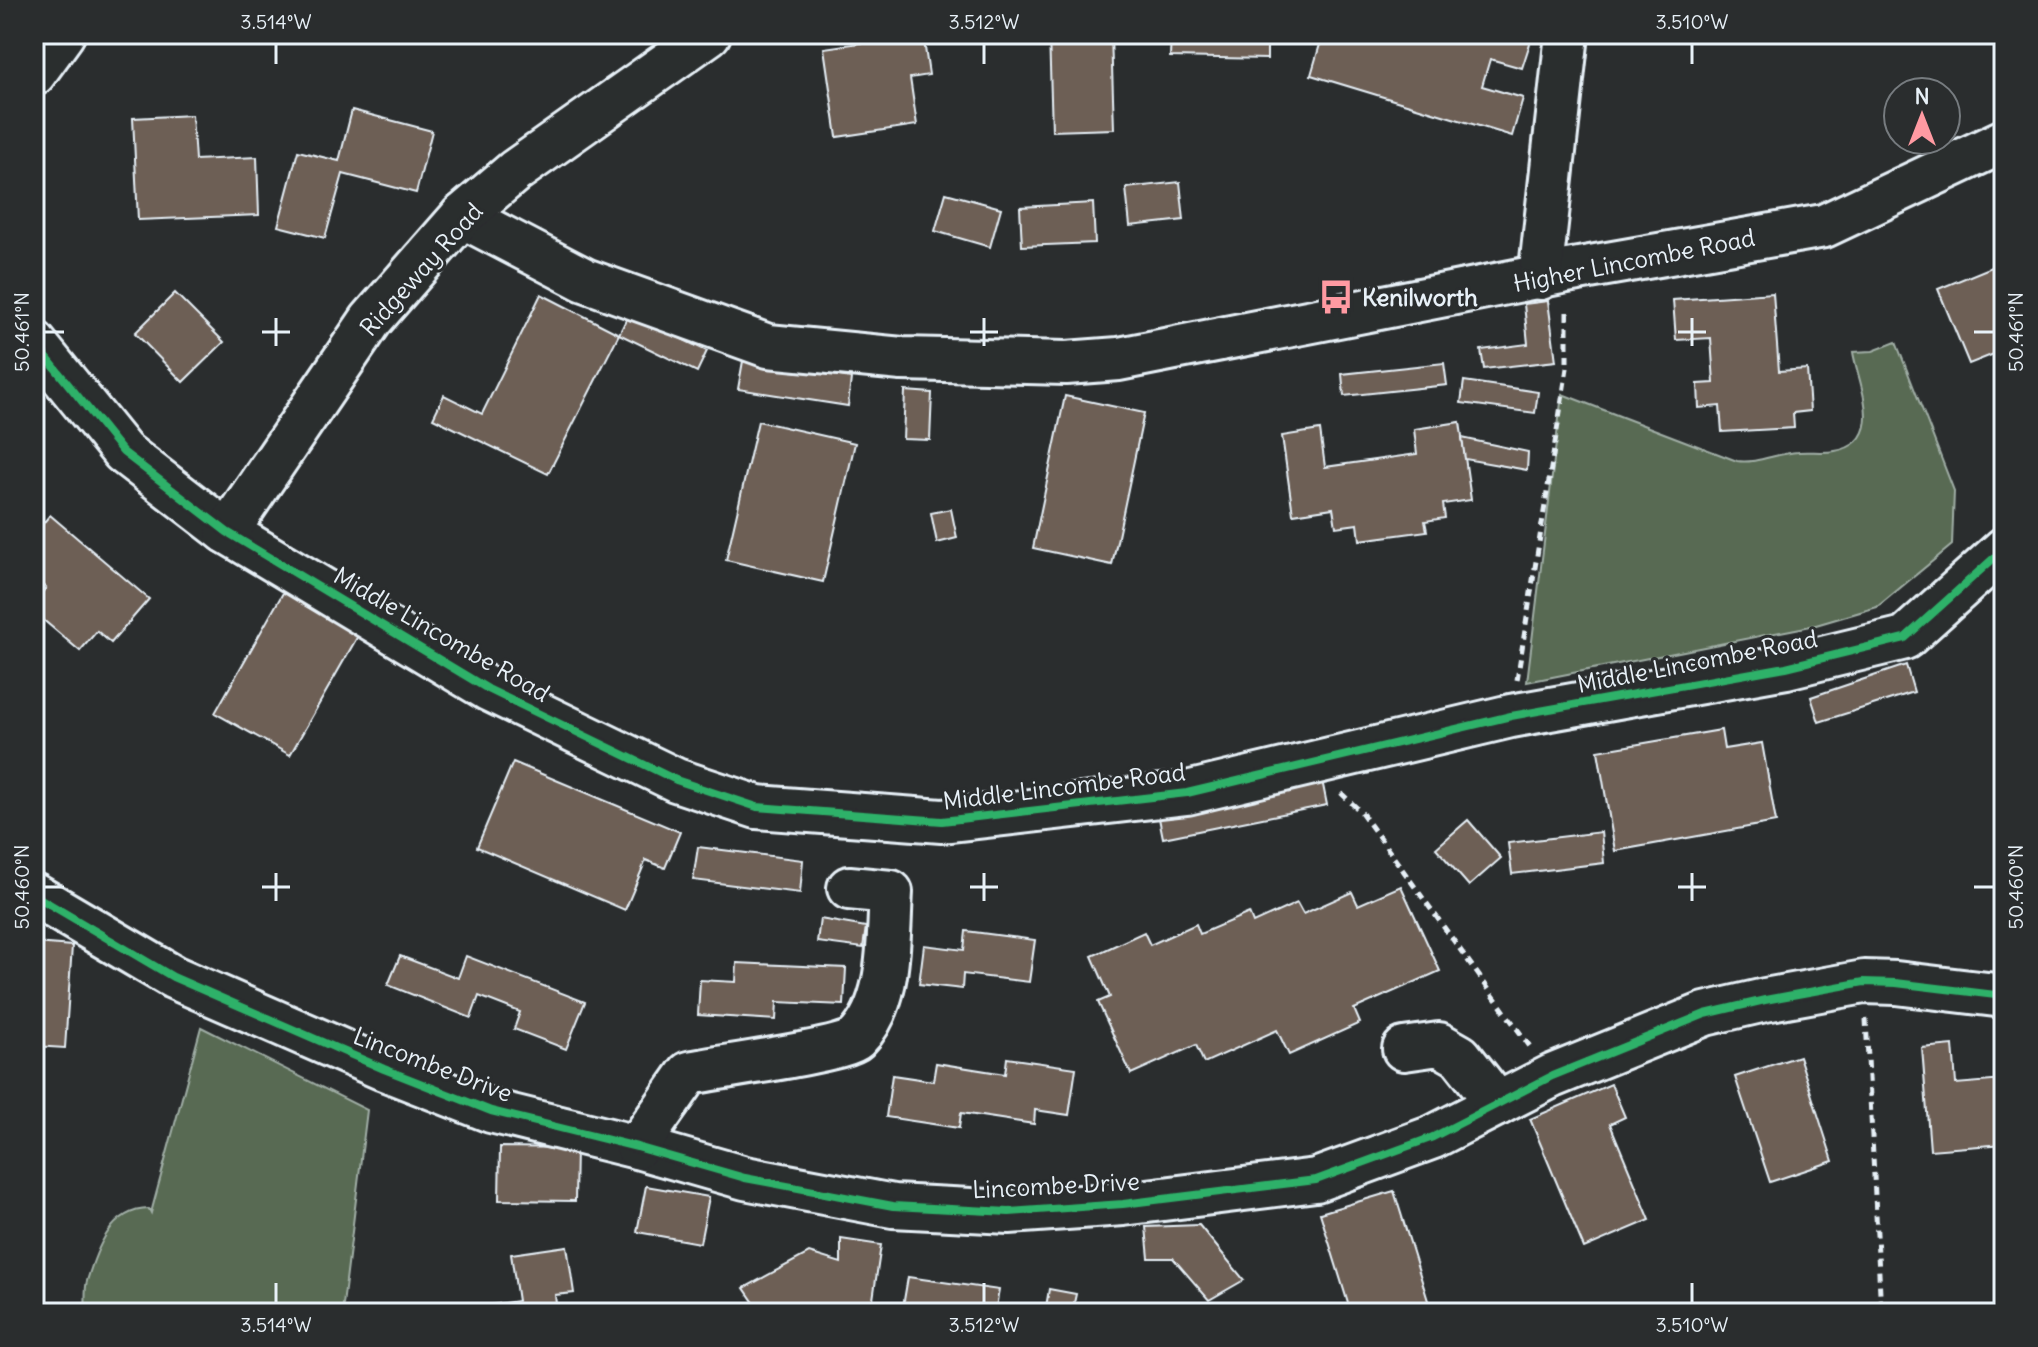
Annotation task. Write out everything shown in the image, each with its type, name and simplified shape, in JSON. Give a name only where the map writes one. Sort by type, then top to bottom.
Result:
[{"type":"street","points":[[34,74],[63,34]]},
{"type":"street","name":"Ridgeway Road","points":[[227,532],[371,320],[462,216],[515,171],[709,34]]},
{"type":"street","points":[[1554,274],[1567,34]]},
{"type":"street","name":"Higher Lincombe Road","points":[[462,216],[585,280],[768,346],[902,359],[1066,363],[1119,359],[1554,274],[1824,226],[2004,141]]},
{"type":"street","name":"Middle Lincombe Road","points":[[34,342],[123,452],[227,532],[488,689],[676,780],[757,807],[942,821],[1187,793],[1511,716],[1786,667],[1905,638],[2004,549]]},
{"type":"street","points":[[637,1147],[689,1073],[829,1050],[855,1041],[874,1013],[886,968],[891,892],[849,888]]},
{"type":"street","name":"Lincombe Drive","points":[[34,895],[173,977],[384,1069],[491,1111],[637,1147],[745,1178],[893,1206],[1009,1212],[1123,1204],[1316,1180],[1433,1137],[1552,1076],[1705,1014],[1765,1000],[1864,982],[2004,996]]},
{"type":"street","points":[[1404,1049],[1439,1044],[1460,1056],[1498,1104]]},
{"type":"path","points":[[1511,716],[1567,368],[1554,274]]},
{"type":"path","points":[[1312,764],[1361,812],[1552,1076]]},
{"type":"path","points":[[1864,982],[1881,1313]]},
{"type":"green space","points":[[1896,342],[1954,491],[1952,545],[1877,607],[1816,625],[1527,682],[1562,394],[1737,461],[1790,453],[1835,451],[1851,445],[1861,436],[1865,424],[1866,410],[1853,352],[1873,351]]},
{"type":"green space","points":[[201,1027],[367,1110],[342,1313],[84,1313],[87,1281],[107,1234],[124,1216],[149,1209],[151,1213]]},
{"type":"building","points":[[923,34],[929,75],[910,78],[917,125],[837,137],[824,48]]},
{"type":"building","points":[[1049,34],[1111,34],[1114,129],[1052,131]]},
{"type":"building","points":[[1171,34],[1267,34],[1267,59],[1170,57]]},
{"type":"building","points":[[1323,34],[1418,34],[1435,39],[1437,34],[1533,34],[1522,68],[1490,59],[1482,86],[1523,98],[1512,136],[1311,75]]},
{"type":"building","points":[[352,110],[432,131],[416,193],[343,174],[325,238],[278,226],[298,151],[339,161]]},
{"type":"building","points":[[192,115],[195,160],[257,157],[259,215],[138,220],[133,118]]},
{"type":"building","points":[[1180,182],[1184,220],[1130,226],[1126,188]]},
{"type":"building","points":[[946,193],[1001,208],[990,247],[935,231]]},
{"type":"building","points":[[1093,203],[1095,243],[1022,246],[1020,207]]},
{"type":"building","points":[[2004,262],[2004,350],[1969,364],[1938,289]]},
{"type":"building","points":[[175,293],[224,342],[183,382],[135,333]]},
{"type":"building","points":[[1773,293],[1779,371],[1807,369],[1810,411],[1793,413],[1794,428],[1722,432],[1720,406],[1699,408],[1698,384],[1714,383],[1711,338],[1676,340],[1673,300]]},
{"type":"building","points":[[541,294],[619,334],[548,474],[433,418],[444,395],[482,414]]},
{"type":"building","points":[[1548,301],[1556,361],[1484,369],[1481,350],[1528,344],[1524,304]]},
{"type":"building","points":[[629,314],[707,351],[697,372],[619,334]]},
{"type":"building","points":[[743,361],[851,378],[848,406],[738,389]]},
{"type":"building","points":[[1444,363],[1447,385],[1344,396],[1342,374]]},
{"type":"building","points":[[1464,381],[1538,392],[1535,413],[1461,403]]},
{"type":"building","points":[[905,391],[932,393],[930,440],[903,439]]},
{"type":"building","points":[[1065,396],[1144,413],[1112,565],[1033,548]]},
{"type":"building","points":[[758,421],[855,443],[823,582],[726,560]]},
{"type":"building","points":[[1460,422],[1471,500],[1443,504],[1445,518],[1425,521],[1427,531],[1360,540],[1358,524],[1336,527],[1333,508],[1293,514],[1282,436],[1320,430],[1325,467],[1417,454],[1414,429]]},
{"type":"building","points":[[1462,438],[1528,452],[1527,470],[1465,459]]},
{"type":"building","points":[[951,509],[957,538],[937,543],[931,513]]},
{"type":"building","points":[[50,515],[149,599],[111,643],[97,631],[80,651],[34,612],[34,601],[46,588],[34,578],[34,534]]},
{"type":"building","points":[[284,591],[359,634],[290,755],[215,713]]},
{"type":"building","points":[[1906,665],[1914,692],[1819,722],[1811,697]]},
{"type":"building","points":[[1721,730],[1724,749],[1762,743],[1776,822],[1615,851],[1598,751]]},
{"type":"building","points":[[513,762],[680,832],[665,868],[646,860],[625,910],[477,847]]},
{"type":"building","points":[[1322,780],[1327,805],[1163,838],[1158,813]]},
{"type":"building","points":[[1468,820],[1501,858],[1469,886],[1436,848]]},
{"type":"building","points":[[1601,832],[1604,863],[1512,874],[1508,843]]},
{"type":"building","points":[[698,847],[803,860],[800,893],[693,880]]},
{"type":"building","points":[[1401,886],[1440,971],[1354,1009],[1360,1023],[1289,1055],[1277,1030],[1204,1063],[1196,1045],[1131,1074],[1098,1002],[1110,997],[1092,956],[1144,932],[1150,945],[1196,924],[1200,934],[1249,913],[1253,923],[1297,903],[1303,914],[1352,892],[1358,905]]},
{"type":"building","points":[[820,919],[866,927],[863,948],[817,942]]},
{"type":"building","points":[[966,931],[1035,940],[1029,982],[963,974],[962,989],[919,984],[924,945],[964,950]]},
{"type":"building","points":[[34,943],[72,946],[65,1048],[34,1046]]},
{"type":"building","points":[[400,956],[458,978],[466,956],[585,1002],[566,1049],[514,1029],[520,1012],[479,996],[471,1018],[388,985]]},
{"type":"building","points":[[737,963],[846,968],[844,1005],[777,1002],[776,1020],[698,1015],[700,980],[736,982]]},
{"type":"building","points":[[1953,1045],[1956,1084],[2004,1080],[2004,1144],[1930,1150],[1922,1048]]},
{"type":"building","points":[[1799,1056],[1833,1161],[1770,1182],[1735,1077]]},
{"type":"building","points":[[1007,1058],[1076,1068],[1069,1115],[1035,1110],[1034,1124],[961,1113],[959,1128],[886,1117],[892,1075],[933,1081],[936,1063],[1005,1074]]},
{"type":"building","points":[[1611,1084],[1625,1117],[1610,1124],[1650,1220],[1584,1248],[1530,1119]]},
{"type":"building","points":[[500,1147],[576,1148],[575,1201],[499,1200]]},
{"type":"building","points":[[646,1186],[709,1197],[700,1243],[637,1232]]},
{"type":"building","points":[[1394,1191],[1430,1307],[1409,1313],[1351,1313],[1320,1213]]},
{"type":"building","points":[[1199,1225],[1244,1280],[1209,1300],[1173,1258],[1149,1258],[1146,1227]]},
{"type":"building","points":[[841,1239],[881,1245],[871,1313],[839,1313],[824,1309],[818,1313],[761,1313],[744,1288],[809,1253],[841,1263]]},
{"type":"building","points":[[567,1246],[574,1293],[555,1295],[557,1313],[479,1313],[478,1307],[518,1301],[511,1254]]},
{"type":"building","points":[[908,1277],[999,1290],[995,1313],[902,1312]]},
{"type":"building","points":[[1049,1289],[1076,1294],[1072,1312],[1046,1307]]},
{"type":"building","points":[[1189,1303],[1194,1313],[1166,1313]]},
{"type":"cycle path","points":[[34,342],[123,452],[227,532],[488,689],[676,780],[757,807],[942,821],[1187,793],[1511,716],[1786,667],[1905,638],[2004,549]]},
{"type":"cycle path","points":[[34,895],[173,977],[384,1069],[491,1111],[637,1147],[745,1178],[893,1206],[1009,1212],[1123,1204],[1316,1180],[1433,1137],[1552,1076],[1705,1014],[1765,1000],[1864,982],[2004,996]]},
{"type":"place","name":"Kenilworth","points":[[1336,297]]}]
